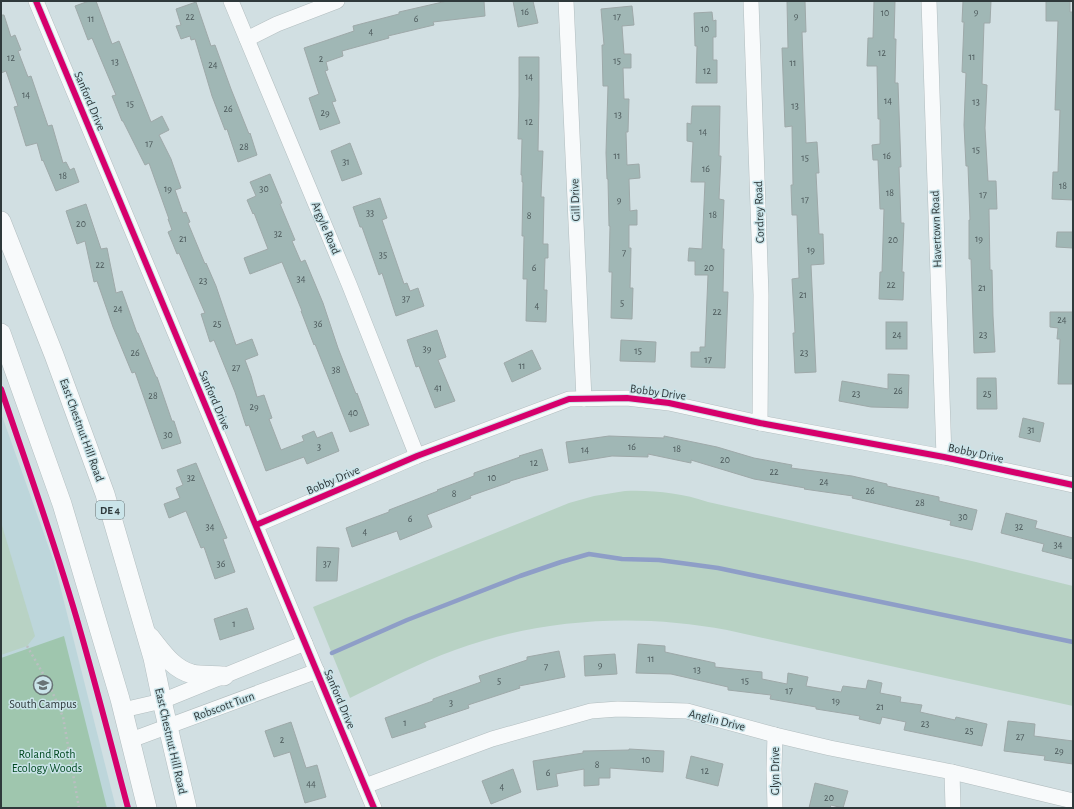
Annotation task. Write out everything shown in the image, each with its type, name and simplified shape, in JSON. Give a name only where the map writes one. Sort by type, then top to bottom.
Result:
[{"type":"main road","name":"East Chestnut Hill Road","points":[[1,221],[54,355],[105,494],[153,658],[186,808]]},
{"type":"main road","points":[[1,333],[62,504],[123,710],[147,808]]},
{"type":"main road","points":[[146,632],[167,658],[178,668],[192,674],[224,676]]},
{"type":"street","name":"Sanford Drive","points":[[36,1],[374,808]]},
{"type":"street","name":"Argyle Road","points":[[231,1],[349,284],[417,456]]},
{"type":"street","points":[[247,39],[277,24],[337,1]]},
{"type":"street","name":"Gill Drive","points":[[566,1],[584,399]]},
{"type":"street","name":"Cordrey Road","points":[[752,1],[762,294],[760,423]]},
{"type":"street","name":"Havertown Road","points":[[929,1],[944,457]]},
{"type":"street","name":"Bobby Drive","points":[[256,525],[417,456],[569,399],[627,398],[669,402],[760,423],[944,457],[1073,485]]},
{"type":"street","points":[[123,710],[162,701],[305,642]]},
{"type":"street","name":"Robscott Turn","points":[[131,740],[317,671]]},
{"type":"street","name":"Anglin Drive","points":[[365,786],[492,740],[591,711],[618,709],[687,711],[830,748],[952,772],[1073,801]]},
{"type":"street","name":"Glyn Drive","points":[[775,735],[775,808]]},
{"type":"street","points":[[952,772],[953,808]]},
{"type":"path","points":[[27,646],[49,684],[63,717],[79,808]]},
{"type":"shaded area","name":"South Campus","points":[[1,413],[54,562],[116,808],[1,808]]},
{"type":"green space","points":[[625,491],[646,491],[688,496],[708,502],[976,562],[1073,586],[1073,706],[727,630],[659,621],[624,620],[556,625],[488,639],[455,650],[402,672],[350,698],[313,607],[569,503],[594,496]]},
{"type":"green space","points":[[1,522],[35,636],[27,646],[1,655]]},
{"type":"green space","name":"Roland Roth Ecology Woods","points":[[64,636],[107,808],[1,808],[1,658]]},
{"type":"building","points":[[89,1],[96,1],[112,44],[119,41],[151,122],[162,116],[169,130],[159,135],[171,159],[181,188],[175,190],[183,213],[186,212],[190,222],[188,223],[216,286],[236,345],[252,339],[258,355],[245,360],[257,397],[264,395],[272,418],[269,419],[281,450],[304,441],[302,436],[314,431],[317,438],[332,432],[339,451],[307,464],[304,457],[266,471],[249,425],[246,426],[235,392],[214,340],[210,342],[201,314],[205,313],[179,253],[177,254],[168,232],[172,230],[169,219],[149,163],[145,165],[122,121],[112,96],[116,95],[92,38],[88,40],[75,6]]},
{"type":"building","points":[[447,1],[484,1],[485,16],[433,22],[434,25],[388,36],[389,38],[342,51],[343,56],[326,62],[328,70],[325,71],[336,101],[332,102],[340,123],[320,130],[309,98],[319,94],[304,48],[354,31],[353,26],[399,14],[399,12]]},
{"type":"building","points":[[513,1],[533,1],[538,23],[518,27]]},
{"type":"building","points":[[787,1],[805,1],[806,32],[802,32],[806,143],[817,142],[819,173],[816,173],[819,234],[823,234],[824,264],[811,265],[816,372],[795,373],[793,333],[795,333],[792,279],[799,278],[797,215],[792,215],[792,126],[785,127],[782,48],[788,48]]},
{"type":"building","points":[[874,1],[895,1],[895,83],[898,83],[901,223],[904,223],[902,272],[904,272],[903,300],[879,299],[880,272],[882,272],[884,209],[880,209],[878,160],[873,160],[872,145],[880,144],[880,119],[878,119],[877,66],[867,66],[868,38],[873,38]]},
{"type":"building","points":[[963,1],[991,1],[990,23],[984,23],[982,84],[987,85],[985,128],[988,181],[996,181],[997,209],[989,209],[990,270],[992,270],[995,352],[974,353],[971,259],[969,259],[970,220],[968,166],[966,166],[964,125],[966,73],[962,72],[964,22],[962,22]]},
{"type":"building","points":[[1046,1],[1070,1],[1070,12],[1073,12],[1073,200],[1052,199],[1053,172],[1058,172],[1060,110],[1055,110],[1058,21],[1046,21]]},
{"type":"building","points":[[196,2],[211,46],[215,45],[249,134],[250,133],[257,155],[238,162],[227,129],[225,130],[212,96],[195,39],[191,40],[190,36],[181,39],[176,26],[181,25],[176,9]]},
{"type":"building","points":[[632,6],[634,25],[622,26],[624,54],[631,54],[631,68],[623,68],[624,99],[629,99],[628,132],[626,132],[627,165],[639,164],[640,178],[629,179],[630,211],[637,210],[637,225],[629,225],[629,248],[631,248],[630,288],[633,288],[632,319],[611,318],[612,272],[609,272],[610,226],[606,153],[608,86],[603,86],[602,45],[604,45],[601,9]]},
{"type":"building","points":[[712,12],[713,21],[716,20],[716,37],[713,37],[713,60],[717,60],[717,83],[696,83],[697,46],[695,46],[694,13]]},
{"type":"building","points":[[1,15],[4,15],[11,37],[15,35],[21,50],[18,51],[28,77],[31,76],[48,126],[52,125],[63,163],[66,162],[70,170],[74,168],[79,182],[56,191],[43,160],[42,161],[37,143],[26,146],[14,107],[18,106],[6,71],[1,73]]},
{"type":"building","points":[[519,57],[539,57],[538,151],[543,151],[541,197],[544,197],[543,244],[548,244],[548,258],[545,258],[544,290],[547,290],[546,322],[526,321],[527,279],[523,279],[524,236],[522,236],[522,139],[518,139]]},
{"type":"building","points":[[692,106],[720,106],[719,156],[721,156],[719,199],[724,200],[722,249],[724,249],[723,292],[728,292],[725,368],[691,367],[691,352],[700,352],[700,347],[705,347],[708,275],[695,275],[695,261],[688,261],[689,248],[702,249],[705,182],[691,182],[693,142],[687,141],[687,123],[691,124]]},
{"type":"building","points":[[350,143],[362,174],[342,181],[331,151]]},
{"type":"building","points":[[270,174],[282,203],[280,204],[295,240],[292,241],[301,262],[305,260],[323,303],[338,348],[369,425],[350,432],[282,262],[250,274],[244,258],[268,249],[254,213],[253,214],[247,200],[256,196],[250,182]]},
{"type":"building","points":[[380,198],[387,218],[382,220],[404,284],[407,283],[410,291],[418,288],[424,306],[396,316],[382,273],[379,275],[362,227],[360,227],[353,207]]},
{"type":"building","points":[[86,204],[101,249],[107,248],[116,293],[122,291],[137,333],[157,377],[181,443],[162,449],[135,372],[132,373],[113,327],[97,281],[94,282],[85,241],[77,244],[66,211]]},
{"type":"building","points":[[1057,232],[1073,232],[1073,248],[1056,247]]},
{"type":"building","points":[[1050,312],[1073,312],[1073,384],[1058,384],[1060,339],[1057,339],[1058,328],[1050,327]]},
{"type":"building","points":[[886,322],[907,322],[907,349],[886,349]]},
{"type":"building","points":[[437,330],[446,357],[438,360],[455,401],[435,408],[419,366],[416,367],[407,340]]},
{"type":"building","points":[[621,340],[656,342],[655,362],[620,361]]},
{"type":"building","points":[[532,350],[541,369],[512,382],[504,363]]},
{"type":"building","points":[[888,374],[909,375],[908,408],[871,407],[839,401],[842,381],[888,389]]},
{"type":"building","points":[[977,378],[996,378],[997,409],[977,409]]},
{"type":"building","points":[[1023,418],[1044,423],[1040,442],[1019,437]]},
{"type":"building","points":[[609,436],[664,438],[664,436],[717,447],[754,458],[792,465],[791,468],[852,476],[887,484],[887,486],[939,497],[939,501],[977,510],[972,530],[950,525],[951,521],[852,498],[853,496],[804,489],[805,488],[754,479],[691,460],[691,463],[648,454],[648,457],[612,456],[569,463],[566,442]]},
{"type":"building","points":[[542,449],[548,470],[510,481],[470,496],[471,498],[427,515],[432,527],[400,540],[397,531],[352,547],[346,528],[389,512],[389,510],[474,476],[474,473]]},
{"type":"building","points":[[196,463],[227,538],[223,539],[235,572],[215,579],[204,547],[201,548],[186,511],[169,518],[164,504],[180,498],[176,488],[183,485],[177,470]]},
{"type":"building","points":[[1006,513],[1037,521],[1035,528],[1073,538],[1073,559],[1042,551],[1044,544],[1001,533]]},
{"type":"building","points":[[317,547],[339,548],[337,581],[316,581]]},
{"type":"building","points":[[247,608],[254,629],[220,640],[214,619]]},
{"type":"building","points":[[638,644],[665,646],[665,652],[715,663],[715,667],[762,672],[762,679],[787,684],[788,673],[808,677],[806,686],[841,692],[843,686],[866,689],[868,680],[882,683],[880,693],[901,697],[900,702],[922,705],[920,712],[955,720],[956,717],[987,724],[982,746],[904,730],[906,722],[882,717],[880,724],[859,719],[860,716],[816,709],[816,707],[770,699],[771,695],[728,690],[728,687],[671,674],[636,673]]},
{"type":"building","points":[[559,651],[565,677],[519,686],[520,688],[468,705],[469,708],[424,723],[426,727],[392,738],[385,718],[481,682],[479,676],[527,660],[527,657]]},
{"type":"building","points":[[615,654],[617,674],[585,676],[584,656]]},
{"type":"building","points":[[1008,721],[1035,724],[1034,736],[1073,741],[1073,764],[1044,760],[1045,756],[1004,751]]},
{"type":"building","points":[[291,722],[306,768],[317,765],[326,797],[305,803],[290,752],[274,757],[265,731]]},
{"type":"building","points":[[629,749],[664,751],[663,772],[610,768],[610,778],[599,778],[599,785],[584,786],[584,769],[556,774],[558,786],[537,790],[533,761],[583,753],[583,751]]},
{"type":"building","points":[[691,756],[723,764],[718,786],[686,778]]},
{"type":"building","points":[[513,769],[521,792],[491,804],[482,781]]},
{"type":"building","points":[[815,783],[848,791],[843,808],[831,805],[830,808],[809,808]]},
{"type":"waterway","points":[[332,653],[407,620],[520,576],[589,554],[622,559],[659,560],[718,568],[1073,642]]},
{"type":"cycle path","points":[[36,1],[374,808]]},
{"type":"cycle path","points":[[1,389],[62,569],[128,808]]},
{"type":"cycle path","points":[[256,525],[417,456],[569,399],[627,398],[669,403],[760,423],[944,457],[1073,485]]},
{"type":"place","name":"South Campus","points":[[43,685]]}]
